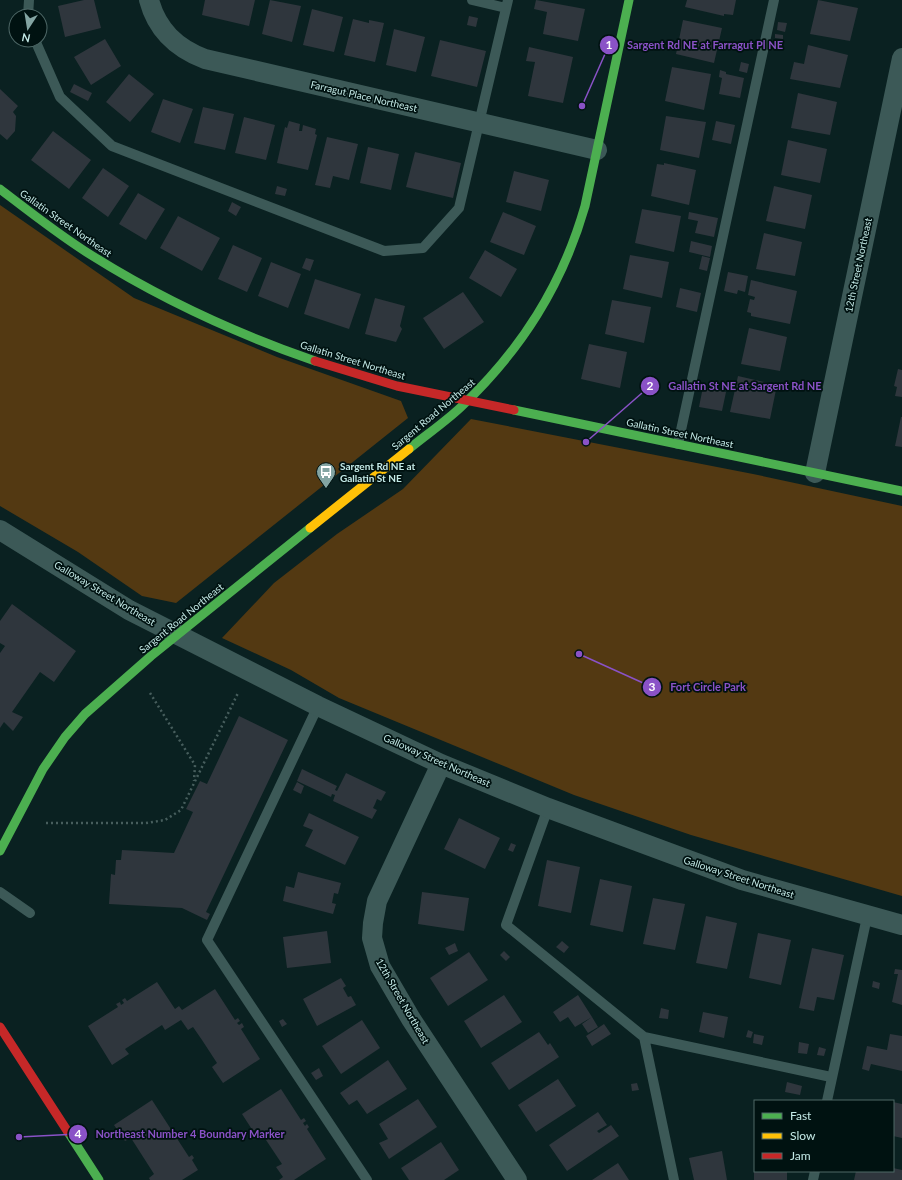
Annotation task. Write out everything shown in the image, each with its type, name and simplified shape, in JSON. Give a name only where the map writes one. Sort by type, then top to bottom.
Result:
[{"type":"street","name":"Sargent Road Northeast","points":[[0,851],[43,769],[65,737],[85,714],[178,635],[469,400],[515,350],[534,323],[558,282],[568,261],[579,228],[630,0]]},
{"type":"street","name":"Farragut Place Northeast","points":[[150,4],[159,25],[171,40],[187,52],[205,59],[597,150]]},
{"type":"street","name":"12th Street Northeast","points":[[815,473],[902,58]]},
{"type":"street","name":"Gallatin Street Northeast","points":[[0,189],[38,219],[93,257],[156,294],[211,321],[280,349],[358,375],[397,386],[902,491]]},
{"type":"street","name":"Galloway Street Northeast","points":[[0,530],[129,610],[318,706],[441,764],[548,808],[742,880],[867,917],[902,925]]},
{"type":"street","name":"12th Street Northeast","points":[[441,764],[377,901],[373,923],[374,945],[380,966],[411,1019],[517,1180]]},
{"type":"street","points":[[0,1027],[100,1180]]},
{"type":"street","points":[[6,1051],[18,1055]]},
{"type":"lane","points":[[39,48],[60,97],[112,146],[384,251],[423,248],[459,208],[480,124],[507,4],[472,0]]},
{"type":"lane","points":[[678,444],[774,0]]},
{"type":"lane","points":[[318,706],[207,940],[367,1180]]},
{"type":"lane","points":[[548,808],[506,925],[644,1037],[831,1077]]},
{"type":"lane","points":[[0,892],[30,913]]},
{"type":"lane","points":[[827,1100],[867,917]]},
{"type":"lane","points":[[644,1037],[674,1180]]},
{"type":"path","points":[[150,693],[195,765],[194,784]]},
{"type":"path","points":[[46,823],[146,823],[165,820],[181,810],[238,693]]},
{"type":"shaded area","points":[[0,205],[134,298],[277,357],[401,401],[408,418],[176,603],[142,596],[78,552],[0,506]]},
{"type":"shaded area","points":[[471,419],[753,474],[902,506],[902,896],[691,835],[574,795],[339,698],[291,670],[222,638],[274,583],[337,534],[403,489]]},
{"type":"building","points":[[84,0],[94,0],[101,28],[65,37],[58,6]]},
{"type":"building","points":[[205,0],[255,0],[249,26],[202,15]]},
{"type":"building","points":[[270,0],[301,6],[292,42],[262,34]]},
{"type":"building","points":[[536,0],[585,9],[578,41],[543,34],[547,12],[534,9]]},
{"type":"building","points":[[687,0],[736,0],[733,15],[724,14],[724,16],[685,7]]},
{"type":"building","points":[[818,0],[858,8],[850,41],[810,34]]},
{"type":"building","points":[[312,9],[343,17],[334,52],[303,45]]},
{"type":"building","points":[[469,16],[478,18],[476,27],[467,25]]},
{"type":"building","points":[[353,19],[369,23],[369,20],[384,23],[375,62],[344,55]]},
{"type":"building","points":[[683,20],[722,28],[714,63],[676,54]]},
{"type":"building","points":[[778,22],[787,23],[785,32],[777,30]]},
{"type":"building","points":[[394,29],[425,37],[416,72],[386,65]]},
{"type":"building","points":[[775,34],[783,35],[783,39],[775,38]]},
{"type":"building","points":[[105,39],[121,66],[91,85],[74,57]]},
{"type":"building","points":[[440,40],[486,51],[477,87],[431,76]]},
{"type":"building","points":[[808,45],[848,55],[840,88],[790,79],[794,62],[804,64]]},
{"type":"building","points":[[529,47],[573,57],[563,103],[528,96],[535,62],[526,61]]},
{"type":"building","points":[[741,62],[749,64],[747,73],[739,71]]},
{"type":"building","points":[[672,67],[711,74],[704,110],[665,101]]},
{"type":"building","points":[[720,70],[726,72],[726,74],[744,78],[740,98],[719,94],[722,78],[719,77]]},
{"type":"building","points":[[129,74],[154,94],[130,122],[106,102]]},
{"type":"building","points":[[74,84],[92,93],[88,101],[70,92]]},
{"type":"building","points":[[0,89],[18,106],[13,112],[16,116],[15,131],[7,140],[0,134]]},
{"type":"building","points":[[798,93],[837,102],[830,135],[791,128]]},
{"type":"building","points":[[163,99],[193,109],[180,143],[151,132]]},
{"type":"building","points":[[203,107],[234,114],[225,150],[194,143]]},
{"type":"building","points":[[666,116],[706,122],[699,158],[660,150]]},
{"type":"building","points":[[244,117],[275,125],[266,160],[235,153]]},
{"type":"building","points":[[289,121],[300,124],[299,131],[302,131],[303,125],[316,129],[315,134],[317,135],[308,170],[277,163],[285,127],[287,128]]},
{"type":"building","points":[[716,121],[735,125],[731,144],[712,140]]},
{"type":"building","points":[[53,131],[91,160],[69,189],[31,160]]},
{"type":"building","points":[[327,137],[358,144],[349,180],[333,176],[330,188],[315,185]]},
{"type":"building","points":[[788,140],[827,149],[820,183],[781,175]]},
{"type":"building","points":[[368,147],[399,154],[391,190],[360,183]]},
{"type":"building","points":[[415,152],[461,163],[453,198],[406,187]]},
{"type":"building","points":[[664,163],[696,170],[689,205],[651,196],[657,164],[664,165]]},
{"type":"building","points":[[103,168],[129,186],[108,217],[82,198]]},
{"type":"building","points":[[514,171],[549,180],[541,211],[506,202]]},
{"type":"building","points":[[277,186],[287,189],[285,196],[275,194]]},
{"type":"building","points":[[774,186],[812,195],[805,229],[766,221]]},
{"type":"building","points":[[138,193],[165,209],[146,240],[119,224]]},
{"type":"building","points":[[232,202],[241,207],[236,216],[228,211]]},
{"type":"building","points":[[642,209],[681,216],[674,252],[635,243]]},
{"type":"building","points":[[503,212],[536,226],[524,255],[490,242]]},
{"type":"building","points":[[689,212],[718,218],[714,237],[695,233],[698,221],[688,219]]},
{"type":"building","points":[[178,216],[220,238],[202,271],[160,248]]},
{"type":"building","points":[[764,233],[802,242],[795,276],[756,269]]},
{"type":"building","points":[[691,241],[712,246],[710,257],[689,252]]},
{"type":"building","points":[[233,245],[262,258],[247,292],[218,279]]},
{"type":"building","points":[[485,250],[517,269],[501,297],[469,278]]},
{"type":"building","points":[[630,255],[669,262],[662,298],[623,289]]},
{"type":"building","points":[[702,256],[710,258],[707,271],[699,269]]},
{"type":"building","points":[[306,258],[314,260],[310,271],[302,268]]},
{"type":"building","points":[[271,262],[301,274],[288,308],[258,296]]},
{"type":"building","points":[[728,272],[748,276],[745,292],[738,290],[737,294],[724,291]]},
{"type":"building","points":[[315,279],[361,294],[349,329],[304,314]]},
{"type":"building","points":[[751,280],[797,291],[790,324],[751,316],[751,313],[747,312],[750,299],[754,300],[755,297],[748,295]]},
{"type":"building","points":[[680,288],[701,293],[697,312],[676,307]]},
{"type":"building","points":[[463,292],[484,322],[444,349],[423,318]]},
{"type":"building","points":[[375,298],[405,306],[400,326],[402,329],[396,342],[365,334]]},
{"type":"building","points":[[612,300],[651,307],[644,343],[605,334]]},
{"type":"building","points":[[749,328],[787,337],[780,371],[741,364]]},
{"type":"building","points":[[589,344],[627,352],[620,388],[581,379]]},
{"type":"building","points":[[898,369],[902,370],[902,397],[895,396],[897,387],[894,386]]},
{"type":"building","points":[[738,376],[777,385],[770,419],[730,412]]},
{"type":"building","points":[[703,387],[726,392],[722,411],[699,407]]},
{"type":"building","points":[[902,417],[902,447],[895,446]]},
{"type":"building","points":[[12,604],[76,651],[54,682],[40,672],[12,712],[23,717],[13,731],[4,722],[0,728],[0,653],[5,646],[0,643],[0,621]]},
{"type":"building","points":[[239,716],[288,740],[206,912],[210,914],[207,920],[182,908],[109,904],[111,874],[115,875],[116,860],[121,860],[122,850],[174,853],[193,812],[186,809],[200,781],[207,784]]},
{"type":"building","points":[[302,769],[337,786],[335,790],[337,791],[346,773],[386,792],[381,801],[377,799],[373,808],[377,810],[372,819],[333,801],[335,795],[332,794],[331,797],[297,781]]},
{"type":"building","points":[[297,782],[304,786],[301,794],[293,790]]},
{"type":"building","points":[[309,813],[359,837],[345,865],[305,846],[313,830],[303,826]]},
{"type":"building","points":[[459,818],[500,838],[485,869],[444,849]]},
{"type":"building","points":[[511,843],[516,845],[513,852],[508,850]]},
{"type":"building","points":[[547,860],[580,867],[571,913],[538,906]]},
{"type":"building","points":[[298,872],[341,883],[338,894],[334,893],[332,903],[336,904],[333,914],[283,901],[286,886],[294,888]]},
{"type":"building","points":[[600,879],[632,886],[623,932],[590,925]]},
{"type":"building","points":[[422,892],[469,898],[464,931],[418,924]]},
{"type":"building","points":[[653,898],[685,904],[675,950],[643,944]]},
{"type":"building","points":[[706,916],[737,923],[727,969],[696,963]]},
{"type":"building","points":[[327,931],[331,963],[287,968],[283,937]]},
{"type":"building","points":[[758,933],[791,940],[781,985],[749,978]]},
{"type":"building","points":[[562,941],[569,947],[564,953],[556,947]]},
{"type":"building","points":[[455,943],[458,951],[449,955],[445,948]]},
{"type":"building","points":[[812,948],[844,955],[834,1000],[817,997],[814,1011],[799,1008]]},
{"type":"building","points":[[504,951],[510,957],[506,961],[500,955]]},
{"type":"building","points":[[469,952],[488,980],[448,1006],[430,978]]},
{"type":"building","points":[[895,969],[902,970],[902,1005],[892,1002],[898,974],[894,974]]},
{"type":"building","points":[[341,978],[346,986],[343,988],[348,997],[351,996],[356,1005],[317,1026],[303,999]]},
{"type":"building","points":[[873,981],[880,983],[879,989],[872,987]]},
{"type":"building","points":[[157,982],[175,1009],[179,1006],[182,1010],[215,989],[235,1020],[238,1018],[240,1021],[237,1023],[239,1025],[242,1023],[244,1027],[241,1029],[260,1059],[223,1083],[212,1067],[217,1063],[202,1040],[193,1027],[188,1030],[181,1020],[165,1030],[162,1025],[125,1049],[129,1054],[112,1065],[88,1026],[118,1007],[116,1004],[120,1002],[121,1005],[124,1003],[122,1000],[125,998],[127,1001]]},
{"type":"building","points":[[504,995],[522,1022],[481,1048],[464,1021]]},
{"type":"building","points":[[578,995],[592,1017],[575,1027],[568,1017],[560,1022],[553,1012]]},
{"type":"building","points":[[661,1008],[669,1010],[668,1019],[659,1018]]},
{"type":"building","points":[[703,1012],[728,1017],[724,1038],[699,1032]]},
{"type":"building","points":[[592,1017],[598,1027],[588,1033],[582,1024]]},
{"type":"building","points":[[283,1019],[287,1024],[282,1027],[279,1021]]},
{"type":"building","points":[[362,1020],[380,1048],[341,1074],[322,1046]]},
{"type":"building","points":[[604,1024],[611,1034],[592,1046],[586,1036]]},
{"type":"building","points":[[748,1030],[753,1032],[751,1038],[746,1037]]},
{"type":"building","points":[[539,1032],[548,1045],[550,1043],[559,1057],[509,1090],[491,1063]]},
{"type":"building","points":[[754,1034],[764,1036],[762,1045],[753,1043]]},
{"type":"building","points":[[890,1034],[902,1036],[902,1071],[871,1064],[869,1071],[862,1069],[867,1046],[887,1050]]},
{"type":"building","points":[[799,1042],[809,1044],[807,1054],[798,1053]]},
{"type":"building","points":[[819,1047],[826,1049],[824,1056],[817,1055]]},
{"type":"building","points":[[388,1060],[407,1089],[367,1114],[357,1100],[349,1105],[340,1093]]},
{"type":"building","points":[[319,1068],[323,1076],[316,1080],[311,1073]]},
{"type":"building","points":[[558,1079],[576,1106],[536,1132],[518,1105]]},
{"type":"building","points":[[787,1082],[802,1086],[800,1095],[785,1092]]},
{"type":"building","points":[[637,1083],[639,1090],[632,1091],[631,1084]]},
{"type":"building","points":[[281,1089],[301,1120],[304,1118],[306,1121],[303,1123],[305,1126],[307,1124],[309,1127],[307,1129],[326,1159],[294,1180],[279,1180],[283,1177],[276,1167],[282,1164],[258,1128],[253,1131],[242,1114]]},
{"type":"building","points":[[418,1099],[437,1127],[389,1159],[379,1143],[388,1139],[379,1124]]},
{"type":"building","points":[[152,1100],[189,1157],[192,1155],[194,1158],[192,1160],[198,1170],[182,1180],[150,1180],[149,1178],[154,1174],[131,1138],[125,1141],[114,1125]]},
{"type":"building","points":[[894,1102],[902,1104],[902,1138],[894,1136]]},
{"type":"building","points":[[598,1112],[607,1125],[597,1131],[599,1133],[611,1125],[619,1136],[567,1171],[549,1145]]},
{"type":"building","points":[[441,1142],[459,1170],[444,1180],[409,1180],[401,1168]]},
{"type":"building","points":[[722,1151],[727,1180],[694,1180],[689,1158]]},
{"type":"building","points":[[618,1163],[629,1180],[592,1180]]},
{"type":"building","points":[[894,1168],[902,1170],[902,1180],[854,1180],[856,1172],[894,1172]]},
{"type":"building","points":[[754,1172],[787,1172],[787,1180],[754,1180]]},
{"type":"traffic: fast","points":[[409,449],[455,413],[483,385],[521,339],[551,290],[576,235],[585,206],[629,0]]},
{"type":"traffic: fast","points":[[0,189],[79,247],[172,301],[228,327],[315,361]]},
{"type":"traffic: fast","points":[[514,410],[902,491]]},
{"type":"traffic: fast","points":[[0,851],[43,769],[65,737],[85,714],[151,656],[310,528]]},
{"type":"traffic: fast","points":[[68,1132],[99,1180]]},
{"type":"traffic: slow","points":[[310,528],[409,449]]},
{"type":"traffic: jam","points":[[315,361],[397,386],[514,410]]},
{"type":"traffic: jam","points":[[0,1027],[68,1132]]},
{"type":"place","name":"Sargent Rd NE at Farragut Pl NE","points":[[582,106]]},
{"type":"place","name":"Gallatin St NE at Sargent Rd NE","points":[[586,442]]},
{"type":"place","name":"Sargent Rd NE at Gallatin St NE","points":[[326,489]]},
{"type":"place","name":"Fort Circle Park","points":[[579,654]]},
{"type":"place","name":"Northeast Number 4 Boundary Marker","points":[[19,1137]]}]
